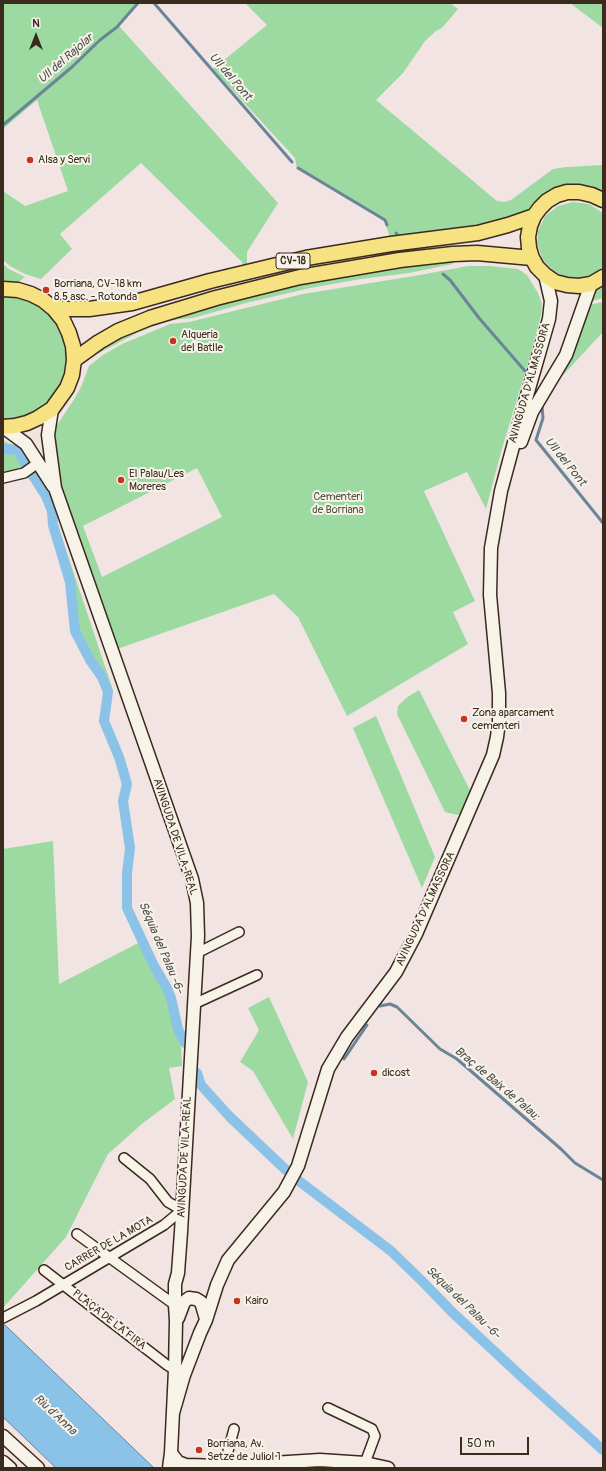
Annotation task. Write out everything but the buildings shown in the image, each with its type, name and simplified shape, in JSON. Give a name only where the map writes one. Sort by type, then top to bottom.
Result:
[{"type":"main road","points":[[597,280],[579,286],[555,282],[537,267],[529,248],[528,237],[534,216],[548,200],[567,192],[580,192],[592,194],[603,200]]},
{"type":"main road","name":"CV-18","points":[[54,309],[89,309],[132,303],[210,280],[306,258],[391,244],[472,234],[493,230],[534,216]]},
{"type":"main road","name":"CV-18","points":[[74,360],[99,342],[118,331],[150,318],[216,298],[300,277],[400,260],[453,254],[477,253],[532,258]]},
{"type":"main road","name":"AVINGUDA D'ALMASSORA","points":[[180,1372],[206,1320],[217,1285],[228,1260],[284,1192],[298,1166],[328,1069],[347,1037],[396,972],[416,934],[493,755],[499,721],[499,693],[490,596],[490,548],[501,491],[549,319],[551,301],[545,275]]},
{"type":"main road","name":"AVINGUDA D'ALMASSORA","points":[[501,491],[532,412],[566,355],[597,280]]},
{"type":"main road","points":[[3,288],[31,294],[44,300],[54,309],[63,320],[69,333],[73,346],[74,360],[72,375],[67,388],[52,409],[27,423],[3,427]]},
{"type":"main road","name":"AVINGUDA DE VILA-REAL","points":[[52,409],[48,435],[55,488],[192,879],[197,903],[197,953],[181,1232],[178,1273],[175,1284],[176,1323],[180,1372]]},
{"type":"main road","name":"AVINGUDA DE VILA-REAL","points":[[3,427],[26,444],[55,488]]},
{"type":"main road","name":"AVINGUDA DE VILA-REAL","points":[[178,1273],[183,1289],[193,1299]]},
{"type":"main road","points":[[193,1299],[209,1293],[217,1285]]},
{"type":"main road","name":"AVINGUDA DE VILA-REAL","points":[[176,1323],[184,1302],[189,1298],[198,1300],[202,1304],[206,1320]]},
{"type":"main road","points":[[176,1323],[181,1332],[186,1336],[200,1333]]},
{"type":"main road","points":[[169,1468],[173,1413],[180,1372]]},
{"type":"main road","points":[[3,1436],[38,1468]]},
{"type":"main road","points":[[171,1453],[178,1462],[186,1465],[224,1466],[320,1460],[365,1463],[388,1468]]},
{"type":"main road","points":[[3,1462],[10,1468]]},
{"type":"street","points":[[3,478],[24,473],[38,463]]},
{"type":"street","points":[[197,953],[239,932]]},
{"type":"street","points":[[194,1004],[257,975]]},
{"type":"street","points":[[124,1158],[150,1179],[168,1202],[182,1210]]},
{"type":"street","name":"CARRER DE LA MOTA","points":[[62,1285],[168,1223],[182,1210]]},
{"type":"street","name":"CARRER DE LA MOTA","points":[[168,1223],[181,1232]]},
{"type":"street","points":[[76,1234],[175,1305]]},
{"type":"street","points":[[44,1270],[62,1285]]},
{"type":"street","name":"PLAÇA DE LA FIRA","points":[[3,1318],[36,1301],[62,1285],[166,1365],[180,1372]]},
{"type":"street","points":[[328,1408],[372,1428],[375,1436],[365,1463]]},
{"type":"street","points":[[224,1466],[234,1429]]},
{"type":"green space","points":[[3,3],[139,3],[119,26],[278,203],[247,252],[247,264],[243,265],[242,262],[141,163],[60,234],[72,249],[41,279],[25,274],[10,266],[3,260],[3,191],[25,206],[68,191],[37,100],[3,129]]},
{"type":"green space","points":[[245,3],[450,3],[458,9],[442,28],[436,31],[425,41],[403,73],[376,100],[497,201],[504,202],[511,200],[553,169],[566,167],[603,165],[603,194],[539,200],[531,208],[520,215],[473,228],[390,237],[384,220],[297,169],[295,158],[213,69],[267,25]]},
{"type":"green space","points":[[570,3],[603,3],[603,28]]},
{"type":"green space","points":[[573,202],[589,204],[603,213],[603,267],[590,275],[579,278],[563,276],[554,271],[543,260],[537,244],[538,231],[545,216],[558,206]]},
{"type":"green space","points":[[452,260],[453,264],[409,273],[361,279],[310,288],[246,303],[193,318],[169,320],[137,333],[97,354],[95,353],[129,332],[164,319],[248,295],[328,277],[412,264]]},
{"type":"green space","points":[[3,264],[9,269],[25,277],[16,284],[3,281]]},
{"type":"green space","name":"Cementeri de Borriana","points":[[468,266],[490,266],[518,269],[527,275],[538,293],[542,304],[541,315],[531,353],[501,452],[486,509],[467,472],[424,491],[475,601],[453,612],[468,644],[347,716],[298,617],[274,594],[117,649],[61,493],[51,434],[81,387],[89,366],[103,355],[122,344],[170,324],[189,322],[303,294]],"holes":[[[197,468],[222,517],[102,577],[83,526]]]},
{"type":"green space","points":[[603,284],[603,298],[585,303],[589,296]]},
{"type":"green space","points":[[3,295],[23,298],[38,305],[47,312],[55,320],[62,335],[66,346],[67,358],[63,380],[47,404],[27,416],[3,420]]},
{"type":"green space","points":[[603,302],[603,332],[552,387],[584,306]]},
{"type":"green space","points":[[3,441],[19,447],[31,464],[20,470],[3,474]]},
{"type":"green space","points":[[52,511],[113,690],[108,692],[102,676],[91,660],[75,630],[70,582],[54,525]]},
{"type":"green space","points":[[419,690],[472,794],[464,813],[457,815],[445,812],[397,714],[398,706],[406,698]]},
{"type":"green space","points":[[376,716],[435,857],[422,888],[353,728]]},
{"type":"green space","points":[[53,841],[59,984],[142,941],[170,999],[181,1041],[182,1066],[169,1068],[175,1099],[143,1123],[108,1154],[66,1237],[3,1308],[3,849]]},
{"type":"green space","points":[[269,997],[308,1082],[293,1139],[253,1071],[240,1062],[259,1030],[248,1008]]},
{"type":"water","name":"Riu d'Anna","points":[[3,1325],[5,1325],[154,1468],[56,1468],[3,1417]]},
{"type":"waterway","name":"Ull del Rajolar","points":[[3,125],[72,67],[100,40],[117,27],[138,3]]},
{"type":"waterway","name":"Ull del Pont","points":[[154,3],[292,162]]},
{"type":"waterway","name":"Ull del Pont","points":[[298,168],[385,220],[387,225]]},
{"type":"waterway","name":"Ull del Pont","points":[[413,248],[417,251]]},
{"type":"waterway","name":"Ull del Pont","points":[[443,274],[450,280],[479,318],[525,371]]},
{"type":"waterway","name":"Ull del Pont","points":[[542,406],[543,418],[536,440],[603,523]]},
{"type":"waterway","name":"Séquia del Palau -6-","points":[[3,449],[18,450],[26,465]]},
{"type":"waterway","name":"Séquia del Palau -6-","points":[[32,474],[46,496],[52,511],[53,525],[70,582],[75,631],[90,660],[102,677],[108,692],[104,721],[119,757],[127,784],[123,801],[130,848],[127,873],[127,908],[154,966],[167,988],[171,998],[178,1029],[185,1043]]},
{"type":"waterway","name":"Braç de Baix de Palau;","points":[[380,1006],[390,1004],[397,1007],[440,1049],[457,1059],[561,1149],[575,1163],[603,1180]]},
{"type":"waterway","points":[[344,1059],[367,1025]]},
{"type":"waterway","name":"Séquia del Palau -6-","points":[[197,1073],[201,1085],[229,1116],[286,1170]]},
{"type":"waterway","name":"Séquia del Palau -6-","points":[[299,1181],[391,1251],[452,1312],[603,1450]]},
{"type":"place","name":"Alsa y Servi","points":[[30,160]]},
{"type":"place","name":"Borriana, CV-18 km 8.5 asc. - Rotonda","points":[[46,290]]},
{"type":"place","name":"Alqueria del Batlle","points":[[173,341]]},
{"type":"place","name":"El Palau/Les Moreres","points":[[121,480]]},
{"type":"place","name":"Zona aparcament cementeri","points":[[464,719]]},
{"type":"place","name":"dicost","points":[[374,1073]]},
{"type":"place","name":"Kairo","points":[[237,1301]]},
{"type":"place","name":"Borriana, Av. Setze de Juliol 1","points":[[199,1450]]}]
